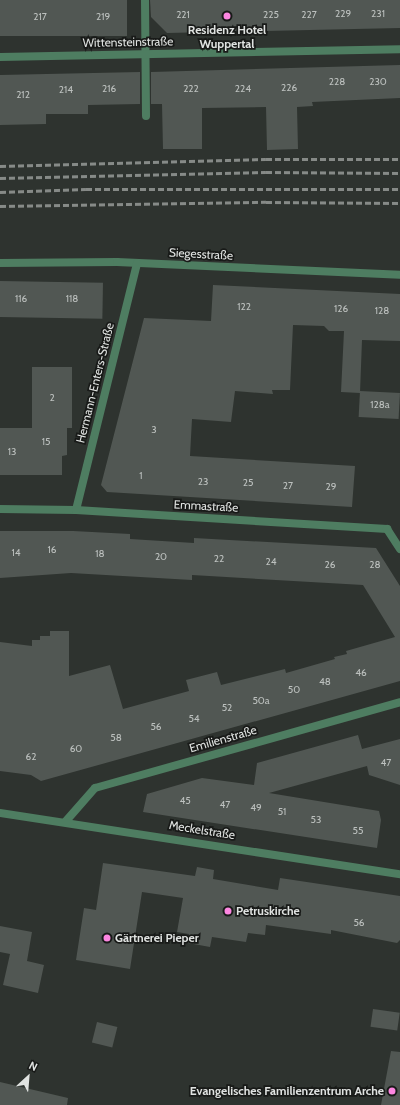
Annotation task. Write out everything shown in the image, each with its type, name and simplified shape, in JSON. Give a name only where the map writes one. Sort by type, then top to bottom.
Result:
[{"type":"street","points":[[145,0],[146,116]]},
{"type":"street","name":"Wittensteinstraße","points":[[0,57],[400,49]]},
{"type":"street","name":"Siegesstraße","points":[[0,263],[137,263],[400,275]]},
{"type":"street","name":"Hermann-Enters-Straße","points":[[76,510],[137,263]]},
{"type":"street","name":"Emmastraße","points":[[0,510],[76,510],[387,529],[400,549]]},
{"type":"street","name":"Emilienstraße","points":[[66,821],[95,788],[400,702]]},
{"type":"street","name":"Meckelstraße","points":[[0,812],[66,821],[400,874]]},
{"type":"building","points":[[0,0],[127,0],[127,36],[0,36]]},
{"type":"building","points":[[150,0],[400,0],[400,28],[167,33],[151,17]]},
{"type":"building","points":[[400,65],[400,98],[312,102],[313,106],[297,107],[298,149],[267,150],[266,107],[202,108],[202,149],[163,149],[162,104],[151,104],[151,72]]},
{"type":"building","points":[[140,72],[140,104],[88,105],[88,114],[46,114],[46,124],[0,125],[0,75]]},
{"type":"building","points":[[0,281],[103,283],[102,319],[0,317]]},
{"type":"building","points":[[213,285],[400,294],[400,341],[362,340],[360,393],[341,392],[344,331],[329,331],[324,326],[293,325],[290,390],[272,390],[273,394],[235,391],[231,422],[192,419],[190,456],[355,466],[352,507],[107,492],[101,485],[144,318],[211,321]]},
{"type":"building","points":[[32,367],[72,367],[72,428],[67,428],[67,455],[62,456],[62,475],[0,475],[0,428],[32,428]]},
{"type":"building","points":[[360,391],[400,393],[399,419],[359,417]]},
{"type":"building","points":[[0,531],[73,531],[130,534],[130,539],[194,543],[194,538],[376,548],[400,586],[400,681],[41,781],[31,775],[0,771],[0,642],[32,646],[32,640],[40,640],[40,636],[50,636],[50,631],[69,631],[69,676],[110,665],[123,709],[189,691],[186,680],[217,672],[221,685],[285,669],[286,673],[335,659],[334,657],[347,654],[346,651],[395,637],[363,585],[192,575],[192,580],[71,573],[0,578]]},
{"type":"building","points":[[358,735],[362,749],[400,739],[400,785],[369,775],[367,766],[269,793],[379,811],[381,820],[377,848],[143,812],[147,794],[202,778],[254,785],[257,763]]},
{"type":"building","points":[[103,863],[195,876],[197,867],[214,870],[213,879],[278,890],[280,878],[400,896],[400,940],[397,943],[331,930],[331,934],[266,925],[265,935],[248,933],[246,942],[212,937],[210,947],[188,943],[189,934],[177,932],[183,898],[142,892],[130,969],[76,960],[84,908],[96,910]]},
{"type":"building","points":[[0,926],[32,932],[27,961],[44,965],[38,993],[3,985],[10,954],[0,952]]},
{"type":"building","points":[[373,1009],[400,1013],[397,1031],[370,1027]]},
{"type":"building","points":[[97,1022],[117,1027],[112,1047],[92,1042]]},
{"type":"building","name":"Evangelisches Familienzentrum Arche","points":[[391,1051],[400,1052],[400,1105],[381,1105]]},
{"type":"building","points":[[0,1082],[68,1098],[67,1105],[0,1105]]},
{"type":"railway","points":[[0,166],[266,159],[400,159]]},
{"type":"railway","points":[[0,178],[266,172],[400,173]]},
{"type":"railway","points":[[0,192],[86,189],[400,189]]},
{"type":"railway","points":[[0,206],[266,202],[400,203]]},
{"type":"place","name":"Residenz Hotel Wuppertal","points":[[227,16]]},
{"type":"place","name":"Petruskirche","points":[[228,911]]},
{"type":"place","name":"Gärtnerei Pieper","points":[[107,938]]},
{"type":"place","name":"Evangelisches Familienzentrum Arche","points":[[392,1091]]}]
